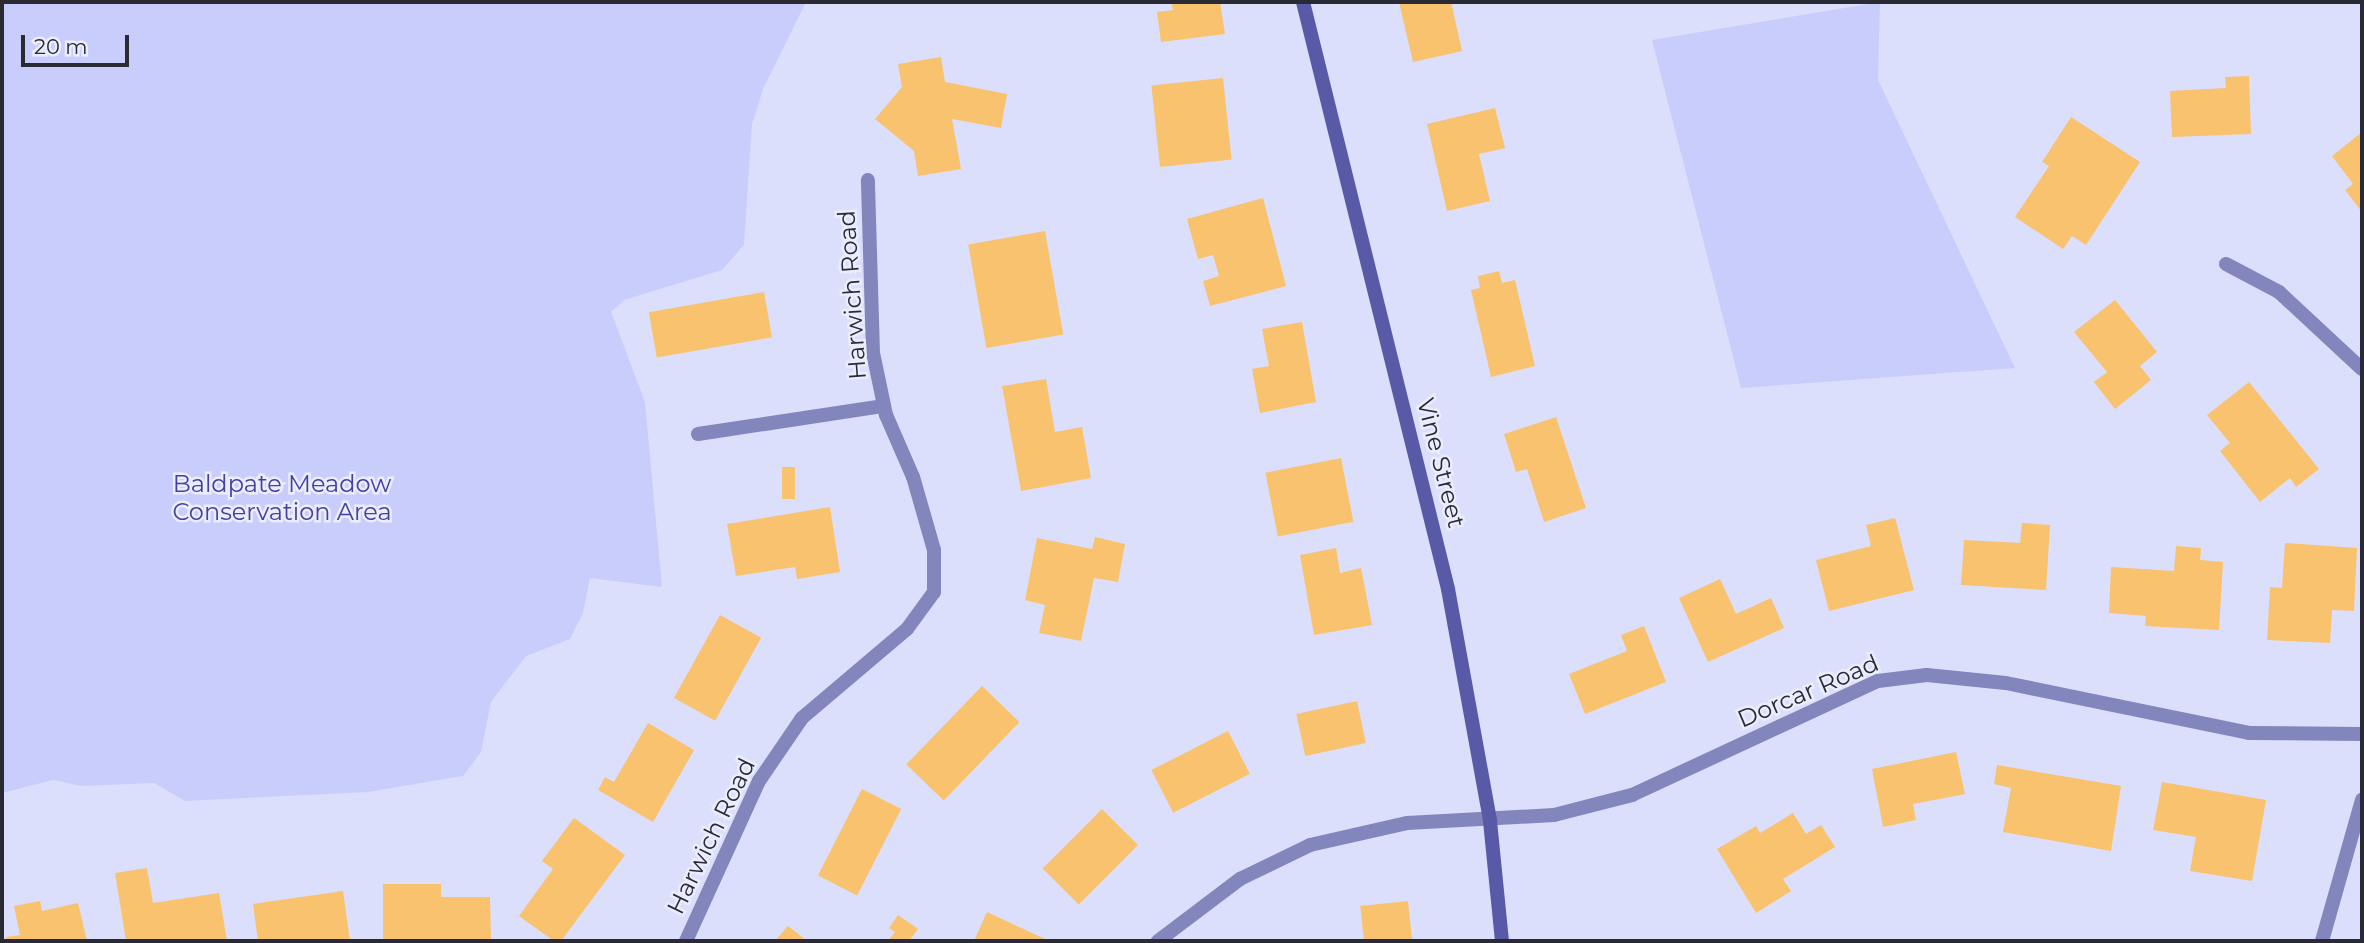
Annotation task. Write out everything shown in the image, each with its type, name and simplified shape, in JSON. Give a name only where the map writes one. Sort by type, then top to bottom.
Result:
[{"type":"street","name":"Vine Street","points":[[1303,2],[1448,589],[1490,821],[1502,941]]},
{"type":"street","name":"Harwich Road","points":[[686,941],[759,781],[802,718],[907,629],[934,592],[934,550],[913,477],[884,406],[873,354],[868,180]]},
{"type":"street","points":[[2226,264],[2279,292],[2362,369]]},
{"type":"street","name":"Harwich Road","points":[[698,434],[884,406]]},
{"type":"street","name":"Dorcar Road","points":[[1158,941],[1240,879],[1310,845],[1407,822],[1490,821],[1554,815],[1632,795],[1878,681],[1927,675],[2006,683],[2249,733],[2362,734]]},
{"type":"street","points":[[2322,941],[2362,800]]},
{"type":"green space","name":"Baldpate Meadow Conservation Area","points":[[2,2],[806,2],[763,89],[752,124],[744,245],[722,270],[624,300],[611,312],[645,402],[662,587],[590,578],[583,613],[570,639],[526,656],[491,702],[481,752],[463,776],[368,792],[185,801],[154,783],[82,786],[53,780],[2,793]]},
{"type":"green space","points":[[1880,2],[1878,80],[2015,368],[1741,388],[1652,40]]},
{"type":"building","points":[[1171,2],[1220,2],[1225,34],[1161,42],[1157,12],[1173,10]]},
{"type":"building","points":[[1399,2],[1451,2],[1462,51],[1413,62]]},
{"type":"building","points":[[941,57],[945,82],[1007,94],[1001,128],[952,119],[961,169],[918,176],[914,151],[875,119],[902,87],[898,64]]},
{"type":"building","points":[[2249,76],[2251,134],[2172,137],[2170,91],[2226,88],[2225,77]]},
{"type":"building","points":[[1223,78],[1232,160],[1160,167],[1151,86]]},
{"type":"building","points":[[1495,108],[1505,148],[1479,154],[1490,201],[1447,211],[1427,124]]},
{"type":"building","points":[[2071,117],[2140,162],[2086,245],[2072,236],[2063,249],[2015,217],[2049,166],[2042,162]]},
{"type":"building","points":[[2362,132],[2362,212],[2345,190],[2353,184],[2332,156]]},
{"type":"building","points":[[1263,198],[1286,286],[1210,306],[1203,281],[1219,276],[1213,255],[1198,259],[1187,219]]},
{"type":"building","points":[[1045,231],[1063,334],[986,348],[968,245]]},
{"type":"building","points":[[1499,271],[1502,283],[1515,280],[1535,366],[1491,377],[1471,290],[1480,288],[1478,276]]},
{"type":"building","points":[[764,292],[772,337],[657,358],[649,312]]},
{"type":"building","points":[[2115,300],[2157,352],[2140,366],[2151,380],[2115,409],[2094,382],[2107,372],[2074,332]]},
{"type":"building","points":[[1302,322],[1316,402],[1260,413],[1252,369],[1269,366],[1262,329]]},
{"type":"building","points":[[1046,379],[1055,432],[1082,427],[1091,478],[1021,491],[1002,386]]},
{"type":"building","points":[[2249,382],[2319,469],[2296,487],[2290,478],[2260,502],[2220,451],[2230,443],[2207,415]]},
{"type":"building","points":[[1556,417],[1586,508],[1544,522],[1527,469],[1516,472],[1504,434]]},
{"type":"building","points":[[1341,458],[1353,522],[1278,536],[1265,473]]},
{"type":"building","points":[[782,467],[795,467],[795,499],[782,499]]},
{"type":"building","points":[[830,507],[840,572],[797,579],[795,567],[736,576],[727,524]]},
{"type":"building","points":[[1895,518],[1914,590],[1829,611],[1816,560],[1871,546],[1866,525]]},
{"type":"building","points":[[2022,523],[2050,525],[2046,590],[1961,585],[1964,540],[2020,543]]},
{"type":"building","points":[[1095,537],[1125,544],[1118,582],[1094,578],[1081,641],[1039,633],[1045,605],[1025,600],[1037,538],[1092,549]]},
{"type":"building","points":[[2285,543],[2357,548],[2354,611],[2332,610],[2330,643],[2267,640],[2270,587],[2282,588]]},
{"type":"building","points":[[2176,546],[2201,548],[2200,560],[2223,562],[2219,630],[2145,626],[2146,616],[2109,613],[2111,567],[2174,571]]},
{"type":"building","points":[[1336,548],[1340,573],[1361,568],[1372,625],[1314,635],[1300,555]]},
{"type":"building","points":[[1720,579],[1736,614],[1771,598],[1784,628],[1708,662],[1679,598]]},
{"type":"building","points":[[720,615],[761,638],[715,721],[674,698]]},
{"type":"building","points":[[1644,626],[1666,682],[1585,714],[1569,674],[1627,651],[1621,635]]},
{"type":"building","points":[[982,686],[1019,722],[944,801],[906,764]]},
{"type":"building","points":[[1357,701],[1366,743],[1305,756],[1296,714]]},
{"type":"building","points":[[648,723],[694,750],[653,822],[598,790],[605,777],[614,782]]},
{"type":"building","points":[[1228,731],[1250,774],[1173,813],[1151,770]]},
{"type":"building","points":[[1956,752],[1965,794],[1913,804],[1916,820],[1883,827],[1872,769]]},
{"type":"building","points":[[1997,765],[2121,786],[2111,851],[2003,832],[2011,788],[1994,784]]},
{"type":"building","points":[[2162,782],[2266,800],[2252,881],[2190,871],[2196,837],[2153,830]]},
{"type":"building","points":[[862,789],[901,809],[857,895],[818,875]]},
{"type":"building","points":[[1102,809],[1138,845],[1079,904],[1043,868]]},
{"type":"building","points":[[1793,813],[1806,834],[1821,825],[1835,847],[1783,879],[1791,891],[1756,913],[1717,849],[1756,826],[1760,833]]},
{"type":"building","points":[[574,818],[625,855],[561,941],[554,941],[519,916],[553,869],[542,861]]},
{"type":"building","points":[[147,868],[153,903],[219,893],[227,941],[126,941],[115,873]]},
{"type":"building","points":[[383,884],[441,884],[441,897],[490,897],[491,941],[383,941]]},
{"type":"building","points":[[343,891],[350,941],[258,941],[253,904]]},
{"type":"building","points":[[40,901],[42,911],[78,903],[87,941],[7,941],[6,937],[20,935],[14,906]]},
{"type":"building","points":[[1408,901],[1412,941],[1364,941],[1360,906]]},
{"type":"building","points":[[987,912],[1049,941],[974,941]]},
{"type":"building","points":[[898,915],[918,929],[909,941],[888,941],[895,932],[889,928]]},
{"type":"building","points":[[788,926],[807,941],[775,941]]}]
